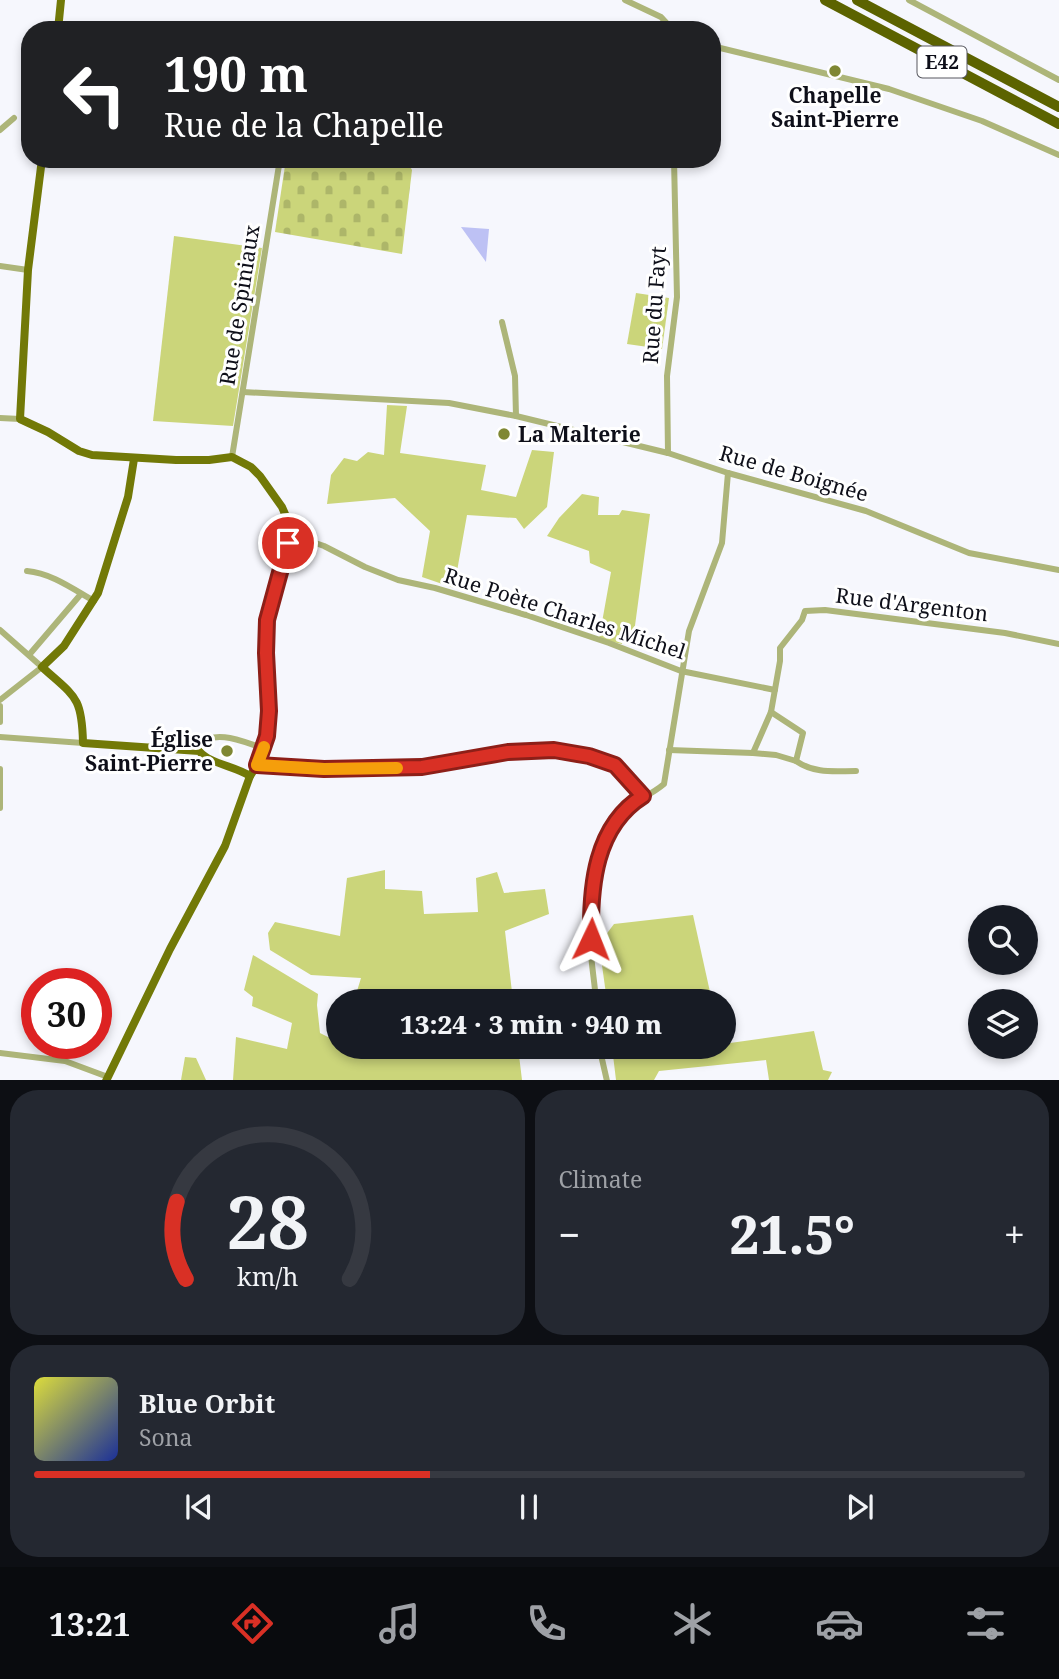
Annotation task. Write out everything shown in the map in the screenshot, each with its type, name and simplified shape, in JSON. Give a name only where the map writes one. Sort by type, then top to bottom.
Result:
[{"type":"highway","name":"E42","points":[[825,0],[1059,124]]},
{"type":"highway","name":"E42","points":[[857,0],[1059,107]]},
{"type":"main road","points":[[59,21],[61,0]]},
{"type":"main road","points":[[41,168],[28,270],[20,419],[85,453],[134,459],[209,460],[232,457],[251,467],[269,487],[291,528],[267,620],[269,711],[263,748],[225,846],[170,949],[107,1079]]},
{"type":"main road","points":[[134,459],[132,483],[124,513],[94,601],[64,646],[42,667],[77,701],[83,715],[83,743],[199,751],[204,756],[238,768],[250,776]]},
{"type":"street","points":[[625,0],[665,21]]},
{"type":"street","points":[[909,0],[1059,80]]},
{"type":"street","points":[[721,48],[889,89],[982,121],[1059,155]]},
{"type":"street","points":[[0,130],[14,118]]},
{"type":"street","name":"Rue de Spiniaux","points":[[232,457],[279,168]]},
{"type":"street","name":"Rue du Fayt","points":[[668,453],[667,376],[677,296],[674,168]]},
{"type":"street","points":[[0,266],[28,270]]},
{"type":"street","points":[[502,321],[514,376],[516,416]]},
{"type":"street","name":"Rue de Boignée","points":[[243,392],[449,403],[516,416],[668,453],[727,473],[866,511],[969,553],[1059,570]]},
{"type":"street","points":[[0,418],[20,419]]},
{"type":"street","points":[[595,989],[590,922],[600,854],[606,834],[619,816],[643,796],[654,793],[664,784],[689,631],[722,543],[727,473]]},
{"type":"street","name":"Rue Poète Charles Michel","points":[[289,534],[324,546],[365,568],[398,580],[526,615],[681,671],[775,690]]},
{"type":"street","points":[[27,571],[53,578],[94,601]]},
{"type":"street","points":[[29,655],[81,594]]},
{"type":"street","name":"Rue d'Argenton","points":[[775,690],[780,648],[802,620],[805,611],[825,610],[950,625],[1059,644]]},
{"type":"street","points":[[0,630],[42,667],[0,703],[0,722]]},
{"type":"street","points":[[753,752],[771,712],[775,690]]},
{"type":"street","points":[[771,712],[803,733],[796,761]]},
{"type":"street","points":[[199,751],[200,744],[215,736],[263,748]]},
{"type":"street","points":[[0,737],[83,743]]},
{"type":"street","points":[[257,765],[324,769],[422,767],[508,752],[554,750],[589,756],[615,765],[643,796]]},
{"type":"street","points":[[669,750],[753,752],[776,755],[821,772],[856,771]]},
{"type":"street","points":[[0,769],[0,808]]},
{"type":"street","points":[[0,1053],[65,1061],[107,1079]]},
{"type":"street","points":[[602,1059],[607,1080]]},
{"type":"green space","points":[[285,168],[412,170],[402,254],[275,232]]},
{"type":"green space","points":[[174,236],[262,248],[233,426],[153,421]]},
{"type":"green space","points":[[636,293],[669,298],[662,349],[627,344]]},
{"type":"green space","points":[[387,405],[407,406],[400,453],[486,465],[481,490],[516,497],[532,450],[554,452],[547,507],[524,529],[516,518],[467,515],[454,588],[422,577],[430,531],[395,498],[327,504],[331,475],[344,458],[357,461],[368,452],[384,455]]},
{"type":"green space","points":[[582,494],[599,497],[598,515],[619,515],[622,510],[650,514],[634,633],[623,638],[622,644],[599,639],[611,572],[590,563],[589,551],[547,536],[559,518]]},
{"type":"green space","points":[[385,870],[385,889],[422,891],[424,914],[478,912],[476,878],[497,872],[504,893],[545,889],[549,914],[505,931],[512,989],[358,989],[361,978],[311,975],[270,950],[268,933],[275,922],[340,936],[347,878]]},
{"type":"green space","points":[[693,915],[709,989],[605,989],[599,944],[614,924]]},
{"type":"green space","points":[[253,955],[318,994],[320,1033],[326,1036],[326,1059],[519,1059],[522,1080],[233,1080],[236,1037],[287,1049],[292,1023],[252,1006],[253,997],[244,990]]},
{"type":"green space","points":[[814,1031],[823,1070],[832,1072],[828,1080],[769,1080],[766,1060],[659,1071],[654,1080],[616,1080],[613,1059],[736,1059],[736,1042]]},
{"type":"green space","points":[[185,1057],[196,1058],[206,1080],[181,1080]]},
{"type":"water","points":[[461,227],[489,229],[486,262]]},
{"type":"slow traffic","points":[[264,747],[257,765],[324,769],[397,768]]},
{"type":"place","name":"Chapelle Saint-Pierre","points":[[835,71]]},
{"type":"place","name":"La Malterie","points":[[504,434]]},
{"type":"place","name":"Église Saint-Pierre","points":[[227,751]]},
{"type":"route","points":[[288,543],[267,620],[269,711],[267,736],[257,765],[324,769],[422,767],[508,752],[554,750],[589,756],[615,765],[643,796],[619,816],[606,834],[593,889],[591,939]]}]
